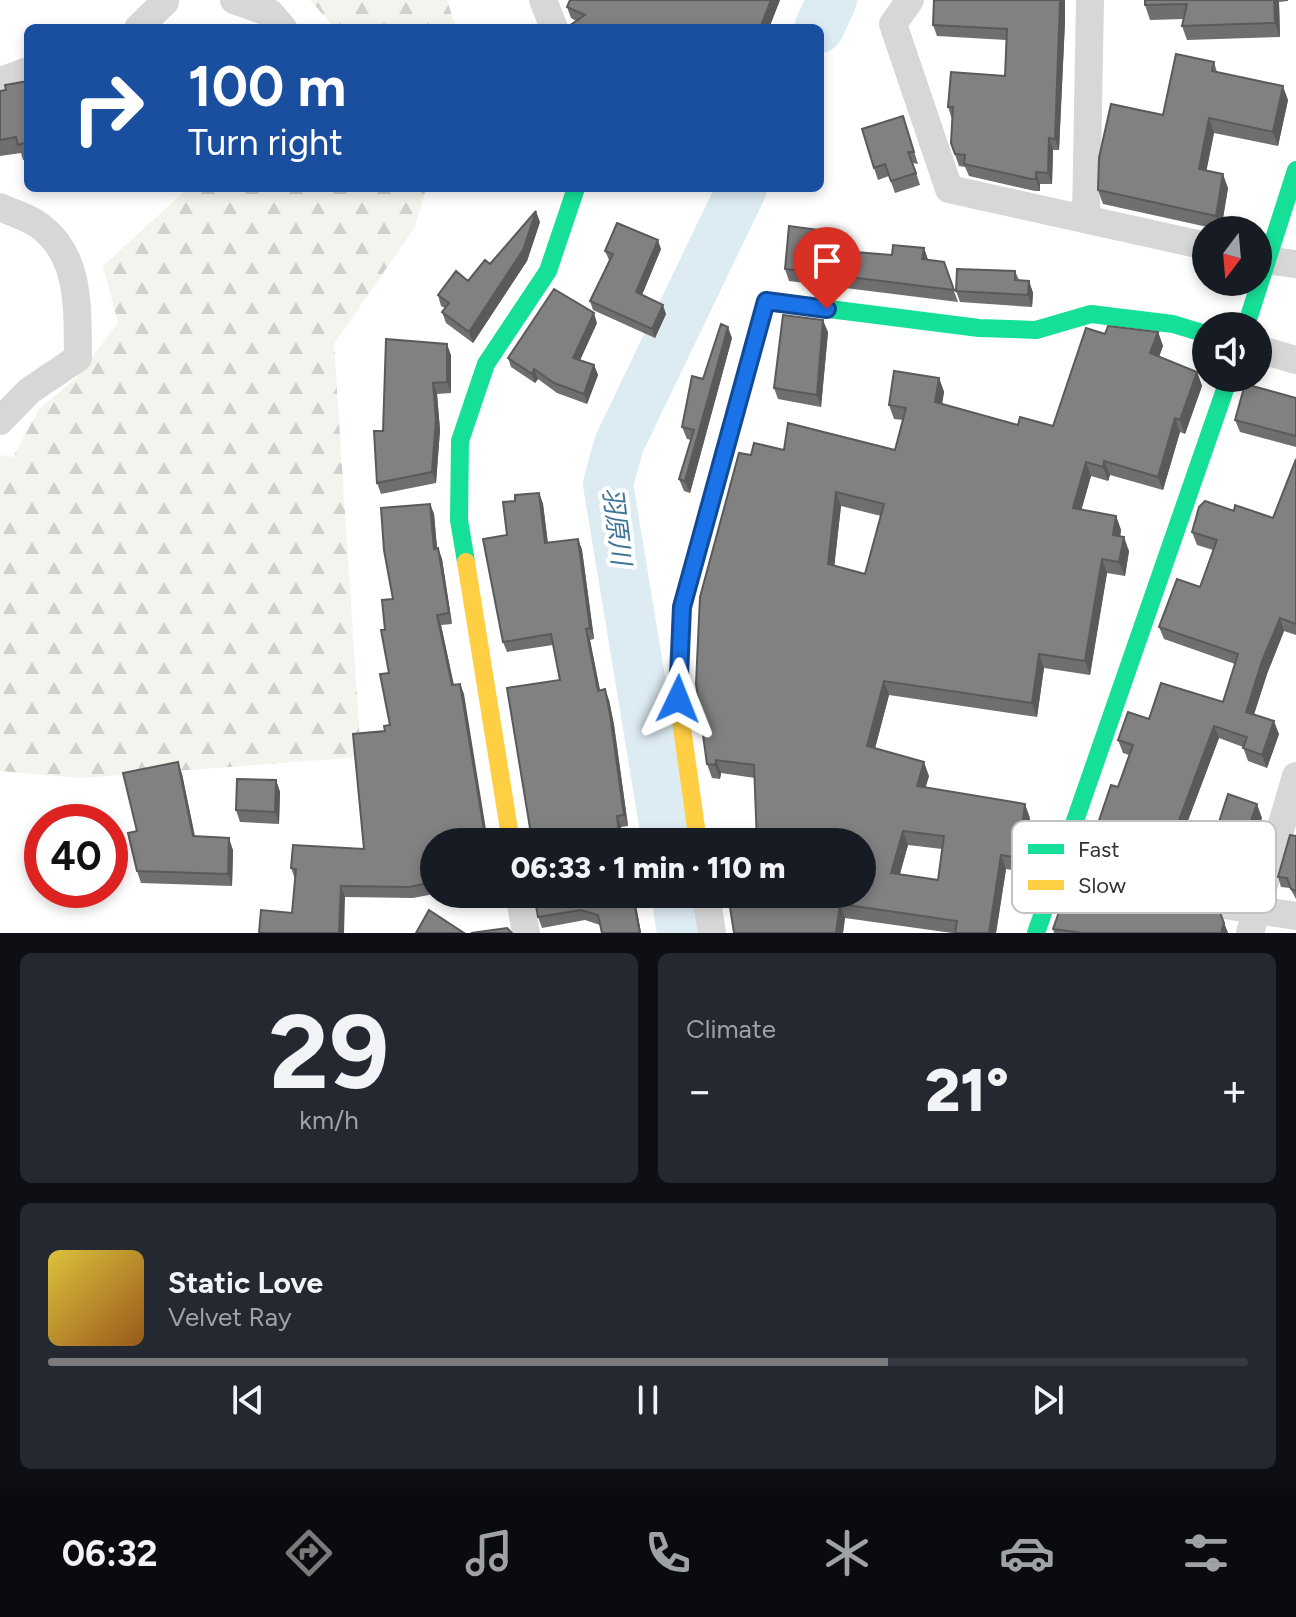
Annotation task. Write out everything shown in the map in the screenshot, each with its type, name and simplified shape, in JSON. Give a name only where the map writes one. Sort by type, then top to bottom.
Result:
[{"type":"street","points":[[234,0],[270,13],[280,24]]},
{"type":"street","points":[[543,0],[552,24]]},
{"type":"street","points":[[910,0],[893,24],[949,189],[1192,243]]},
{"type":"street","points":[[1086,218],[1090,0]]},
{"type":"street","points":[[142,24],[167,1]]},
{"type":"street","points":[[0,81],[24,72]]},
{"type":"street","points":[[1252,312],[1274,261],[1296,170]]},
{"type":"street","points":[[509,828],[459,520],[460,441],[486,364],[548,271],[575,192]]},
{"type":"street","points":[[0,207],[40,226],[67,257],[76,293],[78,358],[29,391],[0,421]]},
{"type":"street","points":[[696,828],[678,699],[682,607],[766,301],[979,328],[1036,330],[1091,314],[1173,324],[1192,330]]},
{"type":"street","points":[[1272,353],[1296,360]]},
{"type":"street","points":[[1075,821],[1224,392]]},
{"type":"street","points":[[1276,845],[1296,776]]},
{"type":"street","points":[[522,908],[526,933]]},
{"type":"street","points":[[708,908],[712,933]]},
{"type":"street","points":[[1036,933],[1043,913]]},
{"type":"street","points":[[1216,913],[1254,921],[1296,916]]},
{"type":"green space","points":[[310,0],[447,0],[455,24],[331,24]]},
{"type":"green space","points":[[184,192],[425,192],[415,227],[334,344],[361,757],[81,778],[0,771],[0,455],[13,457],[39,409],[76,378],[118,323],[103,266]]},
{"type":"building","points":[[570,0],[771,0],[762,24],[572,24],[585,15],[567,7]]},
{"type":"building","points":[[934,0],[1060,0],[1055,139],[1049,138],[1048,173],[1036,172],[1036,179],[1031,179],[964,164],[965,155],[955,154],[951,143],[953,107],[948,107],[951,72],[1005,76],[1007,29],[933,25]]},
{"type":"building","points":[[1145,0],[1274,0],[1275,23],[1182,26],[1187,4],[1145,5]]},
{"type":"building","points":[[1176,54],[1214,62],[1212,71],[1283,86],[1273,132],[1209,118],[1199,169],[1223,174],[1216,216],[1098,190],[1099,158],[1111,104],[1163,115]]},
{"type":"building","points":[[24,82],[24,143],[18,145],[16,137],[0,140],[0,91],[6,90],[5,85]]},
{"type":"building","points":[[903,116],[914,152],[908,152],[916,173],[891,181],[885,164],[874,168],[862,129]]},
{"type":"building","points":[[536,211],[523,250],[469,332],[442,312],[449,303],[438,295],[456,271],[468,281],[485,260],[490,264]]},
{"type":"building","points":[[617,223],[658,240],[636,292],[663,305],[652,329],[590,301],[613,254],[605,251]]},
{"type":"building","points":[[789,226],[819,230],[818,249],[892,255],[893,245],[924,248],[922,259],[944,262],[954,290],[785,269]]},
{"type":"building","points":[[957,269],[1015,271],[1015,280],[1029,281],[1028,295],[956,291]]},
{"type":"building","points":[[554,289],[594,313],[573,358],[594,365],[584,394],[554,383],[534,369],[532,374],[508,358]]},
{"type":"building","points":[[783,315],[823,320],[817,395],[774,388]]},
{"type":"building","points":[[721,324],[728,327],[685,481],[679,479],[694,430],[682,427],[692,376],[703,379]]},
{"type":"building","points":[[1108,326],[1158,332],[1150,353],[1192,370],[1192,386],[1180,420],[1175,418],[1158,477],[1104,461],[1103,467],[1086,462],[1073,508],[1116,516],[1113,535],[1124,537],[1119,562],[1102,559],[1085,661],[1039,654],[1032,703],[884,681],[867,746],[924,762],[917,786],[1025,804],[1023,821],[1012,821],[1012,857],[1001,855],[989,933],[955,933],[957,921],[868,908],[876,908],[876,828],[756,828],[754,765],[716,760],[715,765],[707,764],[696,684],[700,597],[739,453],[751,455],[754,443],[784,450],[788,423],[895,450],[906,408],[889,405],[894,371],[939,378],[935,402],[1018,425],[1020,417],[1053,426],[1086,328],[1105,334]],"holes":[[[836,492],[884,504],[865,574],[828,564]],[[903,831],[944,836],[938,880],[891,873]]]},
{"type":"building","points":[[386,339],[447,344],[447,382],[433,383],[436,419],[432,472],[377,483],[374,431],[383,431]]},
{"type":"building","points":[[1272,391],[1296,398],[1296,436],[1235,420],[1243,392]]},
{"type":"building","points":[[1296,459],[1296,624],[1280,618],[1246,712],[1274,721],[1262,755],[1243,748],[1247,737],[1214,726],[1179,821],[1099,821],[1111,785],[1118,787],[1133,745],[1118,740],[1128,712],[1149,719],[1161,683],[1223,702],[1238,654],[1159,627],[1177,579],[1200,587],[1217,540],[1192,532],[1199,507],[1205,501],[1234,511],[1235,505],[1273,518]]},
{"type":"building","points":[[539,493],[545,543],[578,539],[590,628],[586,629],[598,691],[605,689],[610,714],[624,815],[617,816],[618,828],[530,828],[507,688],[560,680],[551,634],[503,642],[483,539],[507,535],[503,502],[515,501],[515,495]]},
{"type":"building","points":[[430,504],[434,549],[438,548],[449,613],[437,615],[452,685],[460,684],[484,828],[420,828],[420,885],[341,886],[339,933],[259,933],[261,910],[292,913],[296,869],[291,868],[293,845],[364,849],[353,734],[385,731],[384,726],[390,725],[380,674],[389,673],[381,630],[385,630],[382,600],[393,599],[384,550],[381,508]]},
{"type":"building","points":[[178,762],[193,836],[229,838],[228,874],[137,871],[128,833],[137,831],[123,773]]},
{"type":"building","points":[[237,779],[276,780],[275,812],[236,810]]},
{"type":"building","points":[[1228,794],[1257,804],[1251,821],[1219,821]]},
{"type":"building","points":[[1290,835],[1296,836],[1296,891],[1291,889],[1287,878],[1278,877]]},
{"type":"building","points":[[536,908],[635,908],[640,933],[602,933],[598,915],[581,910],[538,917]]},
{"type":"building","points":[[730,908],[839,908],[836,933],[734,933]]},
{"type":"building","points":[[429,910],[464,933],[416,933]]},
{"type":"building","points":[[1059,913],[1220,913],[1224,923],[1221,933],[1083,933],[1053,929]]},
{"type":"building","points":[[507,928],[512,933],[471,933]]},
{"type":"waterway","name":"羽原川","points":[[821,24],[832,0]]},
{"type":"waterway","name":"羽原川","points":[[665,828],[608,484],[619,444],[740,192]]},
{"type":"waterway","name":"羽原川","points":[[678,908],[682,933]]},
{"type":"traffic: fast","points":[[1250,312],[1296,170]]},
{"type":"traffic: fast","points":[[466,562],[459,520],[460,441],[486,364],[548,271],[575,192]]},
{"type":"traffic: fast","points":[[753,349],[766,301],[979,328],[1036,330],[1091,314],[1173,324],[1192,330]]},
{"type":"traffic: fast","points":[[1075,821],[1224,392]]},
{"type":"traffic: fast","points":[[1036,933],[1043,913]]},
{"type":"traffic: slow","points":[[696,828],[678,699],[682,607],[753,349]]},
{"type":"traffic: slow","points":[[466,562],[509,828]]},
{"type":"route","points":[[678,699],[682,607],[766,301],[827,309]]}]
